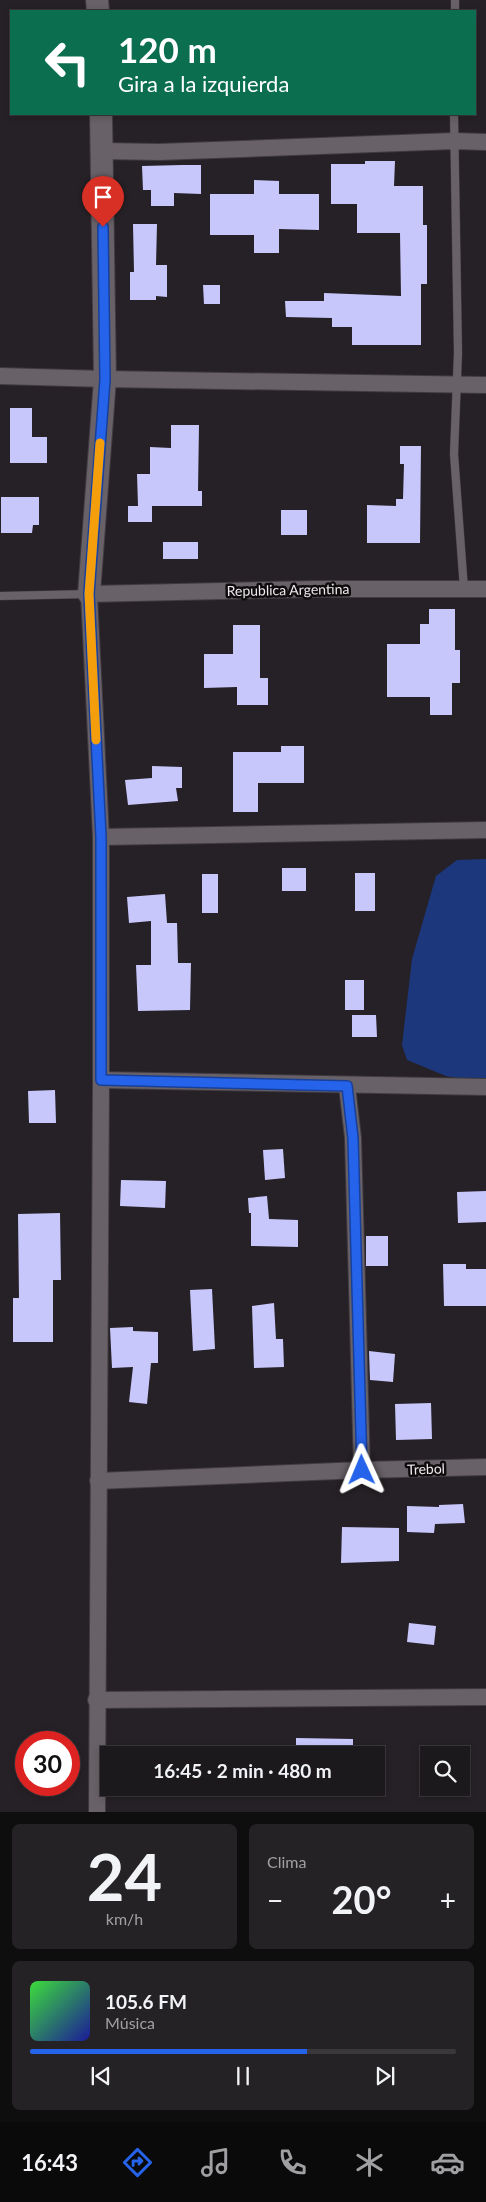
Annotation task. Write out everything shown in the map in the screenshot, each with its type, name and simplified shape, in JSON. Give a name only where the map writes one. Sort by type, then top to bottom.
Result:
[{"type":"street","points":[[97,1812],[101,837],[89,594],[105,380],[101,115]]},
{"type":"street","points":[[102,151],[159,152],[454,141],[486,142]]},
{"type":"street","points":[[0,376],[105,380],[486,385]]},
{"type":"street","name":"Republica Argentina","points":[[89,594],[316,589],[486,589]]},
{"type":"street","points":[[101,837],[486,830]]},
{"type":"street","points":[[101,1080],[347,1086],[486,1087]]},
{"type":"street","points":[[347,1086],[353,1138],[362,1470]]},
{"type":"street","name":"Trebol","points":[[98,1481],[486,1467]]},
{"type":"street","points":[[96,1700],[486,1697]]},
{"type":"lane","points":[[454,115],[458,385],[454,454],[464,589]]},
{"type":"lane","points":[[0,596],[89,594]]},
{"type":"water","points":[[486,859],[486,1083],[446,1076],[407,1060],[402,1045],[412,959],[436,876],[457,860]]},
{"type":"building","points":[[365,161],[395,161],[394,186],[423,186],[423,225],[427,225],[427,284],[421,284],[421,345],[352,345],[352,327],[332,327],[332,318],[286,317],[285,301],[324,301],[324,293],[401,296],[400,233],[357,233],[357,204],[331,204],[331,164],[365,164]]},
{"type":"building","points":[[201,165],[201,194],[174,193],[174,206],[151,206],[151,190],[143,190],[142,166]]},
{"type":"building","points":[[254,180],[279,181],[279,194],[319,194],[319,230],[279,229],[279,253],[254,253],[254,235],[210,235],[210,194],[254,194]]},
{"type":"building","points":[[133,224],[157,224],[156,265],[167,265],[167,297],[156,296],[156,300],[130,300],[130,272],[134,272]]},
{"type":"building","points":[[203,285],[220,285],[220,304],[204,304]]},
{"type":"building","points":[[10,408],[32,408],[32,437],[47,437],[47,463],[10,463]]},
{"type":"building","points":[[171,425],[199,425],[198,491],[202,491],[202,506],[138,506],[137,474],[150,474],[150,447],[171,448]]},
{"type":"building","points":[[400,446],[421,446],[420,543],[367,543],[367,505],[396,506],[396,499],[403,499],[404,464],[400,464]]},
{"type":"building","points":[[1,497],[39,497],[39,525],[33,525],[32,533],[1,533]]},
{"type":"building","points":[[128,506],[152,506],[152,522],[128,522]]},
{"type":"building","points":[[281,510],[307,510],[307,535],[281,535]]},
{"type":"building","points":[[163,542],[198,542],[198,559],[163,559]]},
{"type":"building","points":[[429,609],[455,609],[455,650],[460,650],[460,683],[452,683],[452,715],[430,715],[430,697],[387,697],[387,644],[420,644],[420,624],[429,624]]},
{"type":"building","points":[[233,625],[260,625],[260,678],[268,678],[268,705],[237,705],[237,687],[204,688],[204,654],[233,654]]},
{"type":"building","points":[[281,746],[304,746],[304,783],[258,783],[258,812],[233,812],[233,752],[281,752]]},
{"type":"building","points":[[152,766],[182,767],[182,788],[176,788],[178,801],[128,805],[125,780],[152,778]]},
{"type":"building","points":[[282,868],[306,868],[306,891],[282,891]]},
{"type":"building","points":[[355,873],[375,873],[375,911],[355,911]]},
{"type":"building","points":[[202,874],[218,874],[218,913],[202,913]]},
{"type":"building","points":[[165,894],[167,923],[177,923],[178,963],[191,963],[190,1010],[138,1011],[136,965],[151,965],[151,921],[129,923],[127,897]]},
{"type":"building","points":[[345,980],[364,980],[364,1010],[345,1010]]},
{"type":"building","points":[[352,1015],[376,1015],[377,1037],[352,1037]]},
{"type":"building","points":[[55,1090],[56,1123],[29,1123],[28,1091]]},
{"type":"building","points":[[283,1149],[285,1178],[265,1180],[263,1150]]},
{"type":"building","points":[[121,1180],[166,1181],[165,1208],[120,1206]]},
{"type":"building","points":[[486,1191],[486,1222],[458,1223],[457,1192]]},
{"type":"building","points":[[267,1196],[269,1219],[298,1220],[298,1247],[251,1246],[251,1213],[249,1213],[248,1198]]},
{"type":"building","points":[[60,1213],[61,1280],[53,1280],[53,1342],[13,1342],[13,1298],[19,1298],[18,1214]]},
{"type":"building","points":[[366,1236],[388,1236],[388,1266],[366,1266]]},
{"type":"building","points":[[443,1264],[466,1264],[466,1269],[486,1269],[486,1306],[444,1306]]},
{"type":"building","points":[[212,1289],[215,1349],[193,1351],[190,1290]]},
{"type":"building","points":[[274,1303],[276,1339],[283,1339],[284,1367],[254,1368],[252,1306]]},
{"type":"building","points":[[133,1327],[133,1331],[158,1332],[158,1363],[151,1363],[147,1404],[129,1402],[133,1367],[112,1368],[110,1328]]},
{"type":"building","points":[[369,1351],[395,1354],[393,1382],[370,1380]]},
{"type":"building","points":[[431,1403],[432,1439],[396,1440],[395,1404]]},
{"type":"building","points":[[463,1504],[465,1523],[435,1524],[434,1533],[407,1532],[407,1506],[439,1507],[439,1505]]},
{"type":"building","points":[[342,1527],[399,1528],[399,1561],[341,1563]]},
{"type":"building","points":[[409,1623],[436,1626],[434,1645],[407,1642]]},
{"type":"building","points":[[296,1738],[353,1739],[353,1746],[296,1746]]},
{"type":"slow traffic","points":[[96,740],[89,594],[100,443]]},
{"type":"route","points":[[103,227],[105,380],[89,594],[101,837],[101,1080],[347,1086],[353,1138],[362,1470]]}]
